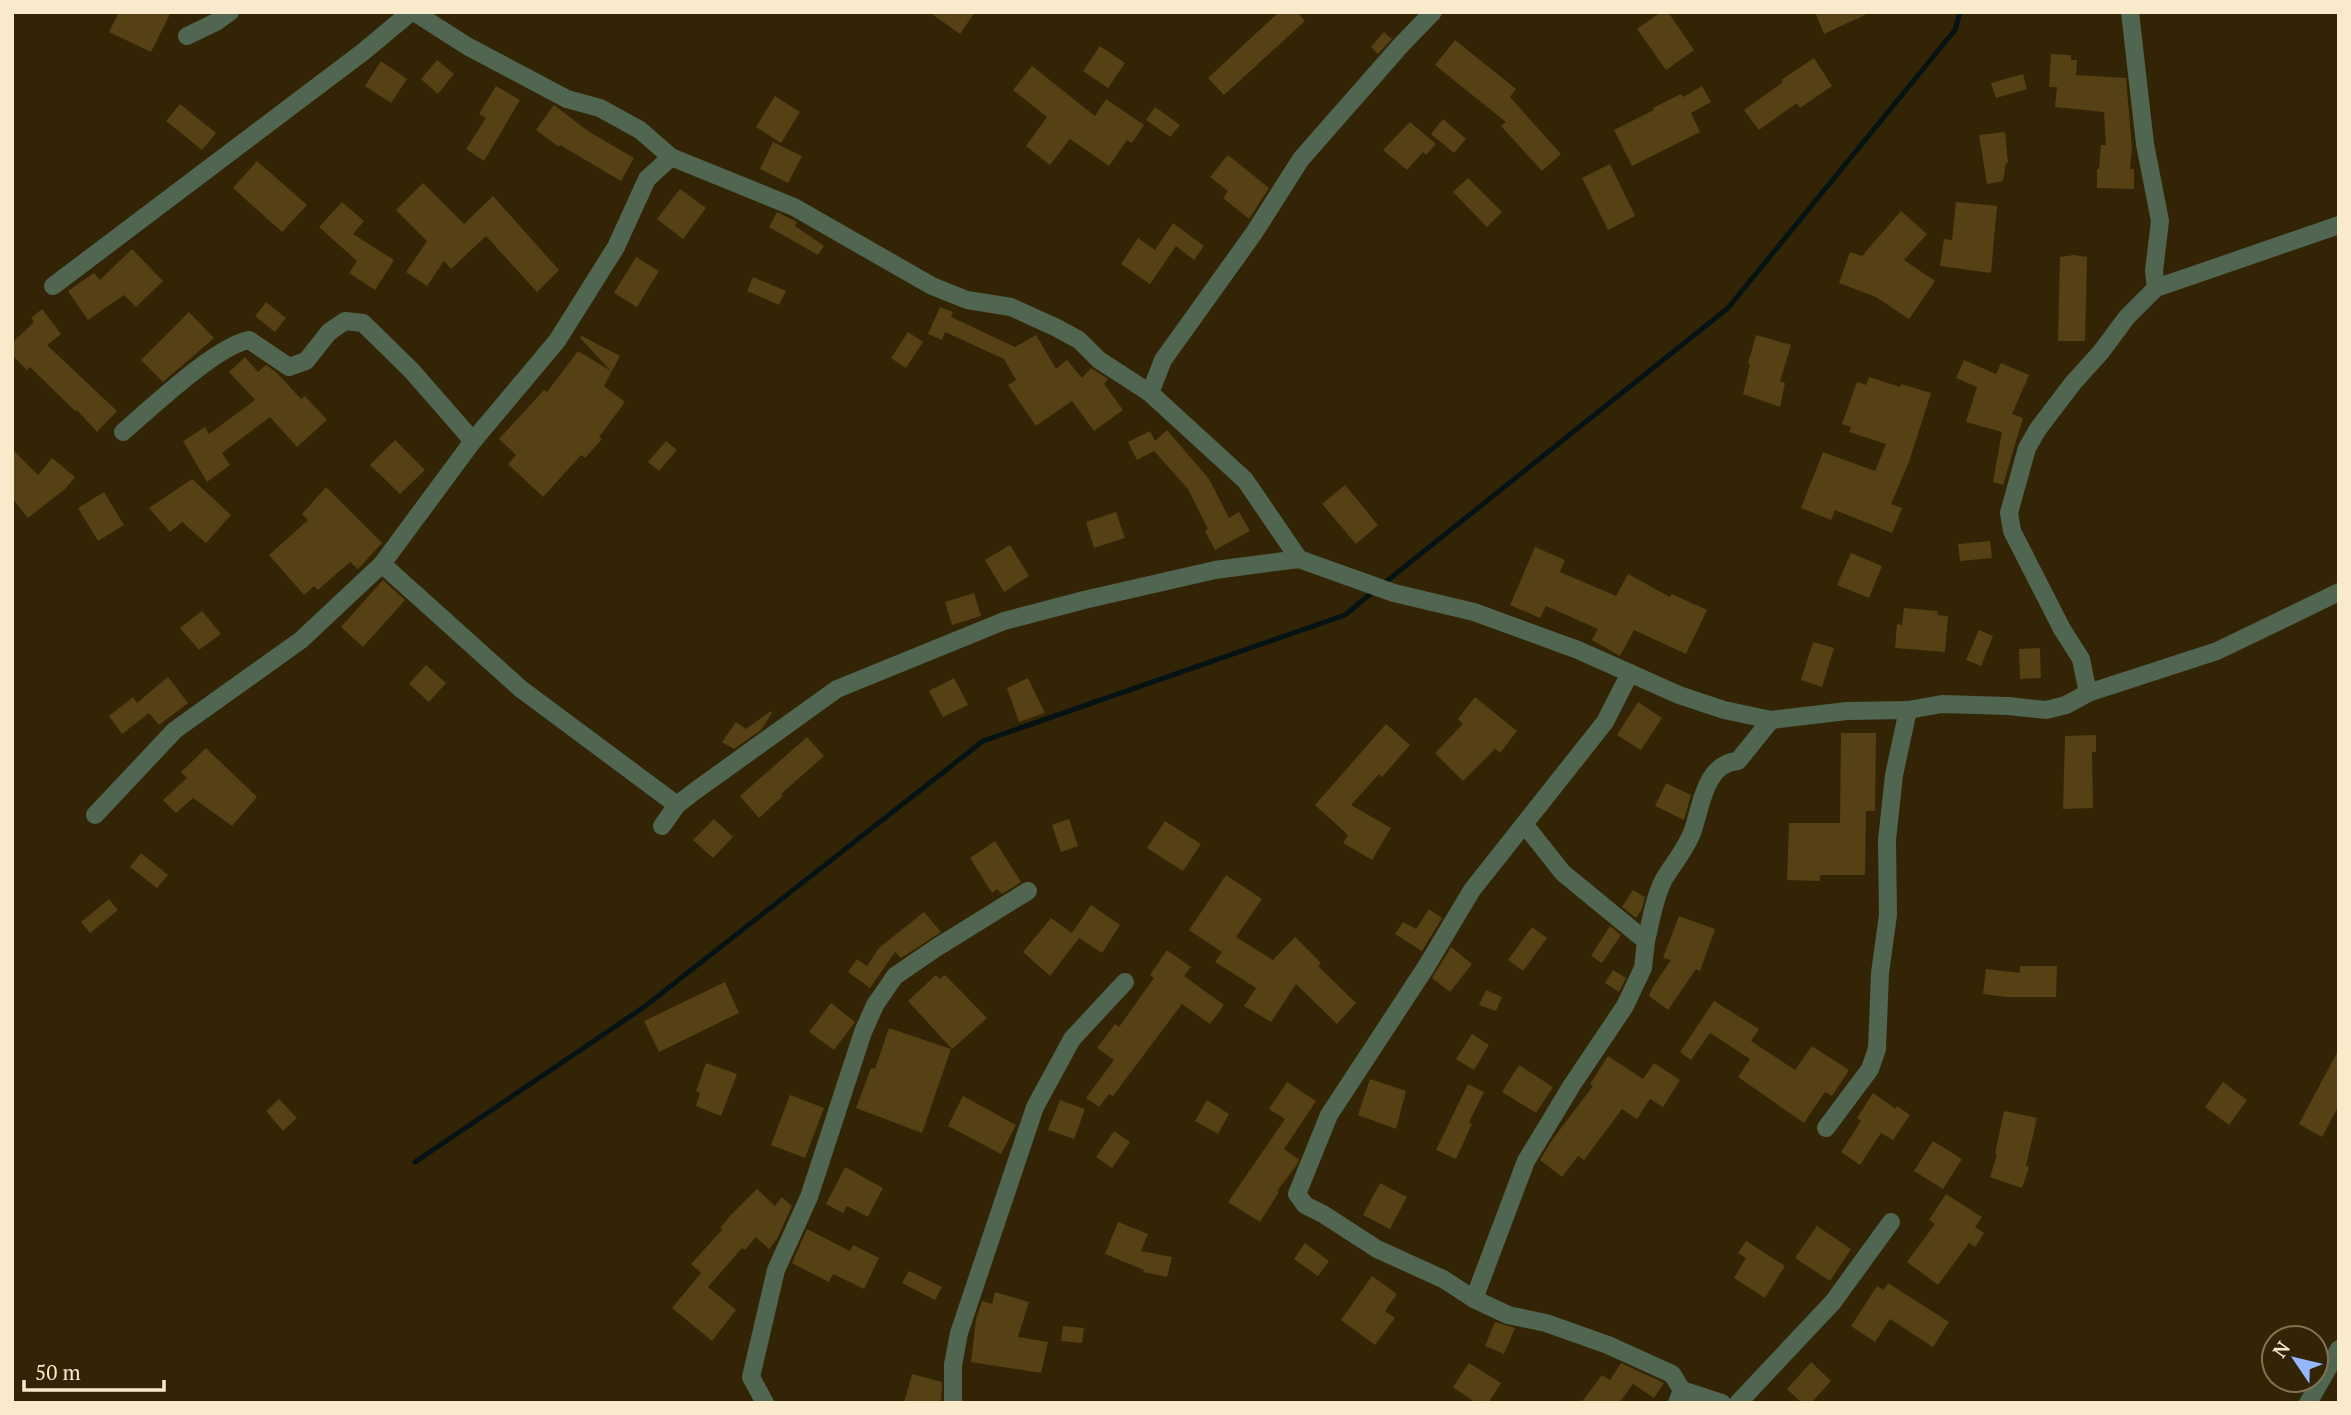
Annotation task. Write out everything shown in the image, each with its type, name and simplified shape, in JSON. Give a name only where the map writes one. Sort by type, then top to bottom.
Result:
[{"type":"street","points":[[187,36],[230,12]]},
{"type":"street","points":[[53,286],[413,12],[467,46],[567,99],[600,108],[640,130],[671,157],[794,207],[932,286],[967,300],[1011,307],[1079,340],[1099,360],[1150,393],[1245,480],[1299,559]]},
{"type":"street","points":[[1150,393],[1163,360],[1254,233],[1301,159],[1433,12]]},
{"type":"street","points":[[2130,12],[2145,144],[2160,221],[2154,271],[2156,288]]},
{"type":"street","points":[[96,815],[174,730],[301,640],[382,564],[473,441],[557,341],[617,247],[648,178],[671,157]]},
{"type":"street","points":[[2088,693],[2081,659],[2018,546],[2009,513],[2026,448],[2127,317],[2156,288],[2339,225]]},
{"type":"street","points":[[123,432],[201,367],[235,343],[249,340],[289,368],[306,361],[330,332],[345,321],[363,323],[412,372],[473,441]]},
{"type":"street","points":[[662,826],[677,805],[837,689],[1004,621],[1214,570],[1299,559],[1394,593],[1474,612],[1578,650],[1679,695],[1724,710],[1771,720],[1847,711],[1908,710],[1942,704],[2046,710],[2066,705],[2088,693],[2217,650],[2339,592]]},
{"type":"street","points":[[382,564],[522,690],[677,805]]},
{"type":"street","points":[[1630,673],[1605,722],[1472,890],[1426,967],[1329,1115],[1297,1194],[1305,1205],[1377,1249],[1443,1279],[1474,1299],[1508,1315],[1546,1323],[1608,1345],[1672,1374],[1680,1396],[1722,1403]]},
{"type":"street","points":[[1826,1128],[1870,1069],[1877,1049],[1880,973],[1888,915],[1887,840],[1894,775],[1908,710]]},
{"type":"street","points":[[1474,1299],[1526,1161],[1572,1084],[1625,1006],[1643,968],[1655,903],[1664,880],[1679,860],[1692,831],[1703,792],[1721,766],[1738,761],[1771,720]]},
{"type":"street","points":[[1525,825],[1563,873],[1646,941]]},
{"type":"street","points":[[765,1403],[751,1377],[776,1270],[809,1197],[863,1032],[875,1005],[895,976],[936,947],[1028,891]]},
{"type":"street","points":[[953,1403],[953,1365],[960,1333],[1035,1107],[1072,1039],[1125,982]]},
{"type":"street","points":[[1738,1403],[1833,1302],[1891,1222]]},
{"type":"street","points":[[2308,1403],[2339,1349]]},
{"type":"building","points":[[119,12],[171,12],[151,52],[109,32]]},
{"type":"building","points":[[929,12],[975,12],[960,34]]},
{"type":"building","points":[[1279,12],[1297,12],[1305,21],[1224,95],[1208,78]]},
{"type":"building","points":[[1661,12],[1668,12],[1694,50],[1666,70],[1637,29]]},
{"type":"building","points":[[1815,12],[1871,12],[1824,34]]},
{"type":"building","points":[[1384,32],[1392,39],[1378,54],[1371,47]]},
{"type":"building","points":[[1455,40],[1516,89],[1510,97],[1561,154],[1542,171],[1501,126],[1506,122],[1435,65]]},
{"type":"building","points":[[1100,46],[1125,63],[1108,88],[1083,71]]},
{"type":"building","points":[[2051,54],[2071,55],[2071,60],[2077,60],[2076,75],[2126,78],[2132,148],[2130,169],[2134,169],[2134,189],[2097,188],[2101,145],[2106,145],[2104,112],[2055,107],[2057,87],[2049,87]]},
{"type":"building","points":[[1814,58],[1832,86],[1800,108],[1797,103],[1759,130],[1744,110]]},
{"type":"building","points":[[437,60],[454,74],[438,94],[421,79]]},
{"type":"building","points":[[381,61],[407,79],[391,103],[365,86]]},
{"type":"building","points":[[1032,66],[1095,116],[1106,99],[1144,125],[1132,143],[1127,140],[1109,166],[1070,139],[1050,165],[1026,146],[1047,117],[1013,90]]},
{"type":"building","points":[[2023,74],[2027,89],[1996,98],[1991,83]]},
{"type":"building","points":[[496,86],[520,100],[484,161],[466,149],[486,118],[479,114]]},
{"type":"building","points":[[1702,86],[1711,102],[1691,113],[1700,132],[1632,166],[1614,130],[1681,94],[1683,97]]},
{"type":"building","points":[[775,96],[800,112],[781,143],[756,127]]},
{"type":"building","points":[[180,104],[216,133],[202,150],[166,121]]},
{"type":"building","points":[[554,105],[588,131],[634,158],[621,181],[560,145],[559,147],[536,130]]},
{"type":"building","points":[[1155,107],[1180,125],[1170,137],[1146,120]]},
{"type":"building","points":[[1443,119],[1466,139],[1454,153],[1431,134]]},
{"type":"building","points":[[1410,122],[1436,144],[1426,155],[1423,152],[1407,170],[1383,150]]},
{"type":"building","points":[[2005,132],[2008,163],[2003,181],[1987,184],[1979,135]]},
{"type":"building","points":[[773,142],[802,156],[788,183],[760,169]]},
{"type":"building","points":[[1228,155],[1269,188],[1249,219],[1223,198],[1228,191],[1210,177]]},
{"type":"building","points":[[257,161],[307,205],[282,232],[233,188]]},
{"type":"building","points":[[1610,164],[1635,216],[1608,230],[1582,178]]},
{"type":"building","points":[[1468,178],[1502,212],[1487,227],[1453,192]]},
{"type":"building","points":[[423,183],[464,224],[493,196],[559,270],[537,292],[486,236],[451,269],[444,261],[427,286],[406,272],[427,241],[396,210]]},
{"type":"building","points":[[680,189],[706,208],[683,239],[657,219]]},
{"type":"building","points":[[342,202],[364,221],[353,234],[394,260],[375,290],[349,273],[357,261],[319,227]]},
{"type":"building","points":[[1956,202],[1997,206],[1991,273],[1940,266],[1944,239],[1952,240]]},
{"type":"building","points":[[1901,211],[1927,234],[1904,260],[1935,281],[1909,319],[1876,297],[1839,283],[1850,252],[1862,256]]},
{"type":"building","points":[[777,212],[797,222],[795,226],[824,246],[818,255],[769,227]]},
{"type":"building","points":[[1173,223],[1204,246],[1194,260],[1176,246],[1150,284],[1121,264],[1138,238],[1155,250]]},
{"type":"building","points":[[132,249],[163,281],[136,307],[124,295],[88,320],[68,291],[94,273],[100,280]]},
{"type":"building","points":[[636,257],[659,271],[637,307],[614,293]]},
{"type":"building","points":[[2060,257],[2087,257],[2085,341],[2058,341]]},
{"type":"building","points":[[753,277],[786,291],[779,305],[747,291]]},
{"type":"building","points":[[266,302],[286,318],[275,332],[255,316]]},
{"type":"building","points":[[940,307],[953,312],[951,317],[1015,347],[1036,335],[1056,369],[1067,360],[1082,378],[1091,368],[1108,379],[1104,384],[1123,410],[1094,431],[1072,401],[1036,426],[1008,385],[1016,380],[1004,359],[945,332],[942,340],[928,334]]},
{"type":"building","points":[[42,309],[61,334],[47,345],[117,411],[97,432],[30,367],[27,370],[12,355],[12,343],[34,322],[31,318]]},
{"type":"building","points":[[189,312],[214,338],[163,382],[141,360]]},
{"type":"building","points":[[908,332],[923,342],[906,368],[891,358]]},
{"type":"building","points":[[1756,335],[1791,345],[1780,381],[1785,383],[1780,407],[1743,394]]},
{"type":"building","points":[[582,336],[620,356],[604,386],[625,402],[599,437],[602,439],[585,458],[581,455],[543,497],[508,464],[516,455],[499,439],[544,390],[547,392],[578,351],[611,371],[580,338]]},
{"type":"building","points":[[245,357],[258,372],[266,365],[276,372],[301,399],[305,396],[327,420],[297,447],[270,417],[222,453],[230,465],[207,482],[183,441],[205,427],[209,434],[255,400],[229,372]]},
{"type":"building","points":[[1964,360],[1996,374],[2001,363],[2029,375],[2012,414],[2023,418],[2003,485],[1993,482],[2002,432],[1966,422],[1977,387],[1956,378]]},
{"type":"building","points":[[1869,377],[1931,393],[1909,462],[1891,504],[1902,508],[1892,533],[1835,510],[1831,520],[1801,508],[1823,452],[1875,471],[1886,444],[1849,432],[1851,427],[1842,424],[1857,382],[1866,385]]},
{"type":"building","points":[[1167,430],[1209,479],[1229,518],[1239,512],[1250,531],[1215,550],[1188,489],[1154,451],[1137,460],[1128,442],[1150,431],[1155,441]]},
{"type":"building","points":[[395,440],[425,470],[400,494],[370,465]]},
{"type":"building","points":[[666,441],[677,450],[659,471],[648,462]]},
{"type":"building","points":[[12,449],[38,475],[52,458],[75,477],[65,489],[28,518],[12,498]]},
{"type":"building","points":[[192,479],[231,515],[206,543],[182,522],[170,532],[149,508]]},
{"type":"building","points":[[1345,485],[1378,525],[1356,544],[1322,504]]},
{"type":"building","points":[[326,487],[382,543],[358,569],[350,562],[318,590],[314,586],[304,595],[269,555],[308,520],[302,514]]},
{"type":"building","points":[[104,492],[124,525],[98,541],[78,508]]},
{"type":"building","points":[[1116,512],[1125,538],[1094,548],[1086,522]]},
{"type":"building","points":[[1990,541],[1992,558],[1960,561],[1958,544]]},
{"type":"building","points":[[1010,545],[1029,576],[1004,592],[985,560]]},
{"type":"building","points":[[1535,547],[1565,560],[1560,572],[1616,596],[1628,574],[1670,597],[1672,594],[1707,610],[1686,654],[1634,630],[1620,656],[1592,640],[1598,629],[1546,606],[1540,618],[1510,605]]},
{"type":"building","points":[[1851,553],[1882,566],[1869,598],[1837,585]]},
{"type":"building","points":[[383,580],[405,600],[363,647],[341,627]]},
{"type":"building","points":[[974,593],[981,616],[952,625],[945,602]]},
{"type":"building","points":[[1904,608],[1938,611],[1937,615],[1948,616],[1945,652],[1895,648],[1897,624],[1902,625]]},
{"type":"building","points":[[202,611],[221,634],[199,650],[180,628]]},
{"type":"building","points":[[1979,630],[1993,636],[1981,666],[1966,660]]},
{"type":"building","points":[[1813,642],[1834,648],[1822,687],[1801,680]]},
{"type":"building","points":[[2040,648],[2041,678],[2020,679],[2019,649]]},
{"type":"building","points":[[426,665],[446,683],[429,702],[409,684]]},
{"type":"building","points":[[168,677],[188,703],[159,725],[149,713],[122,734],[109,716],[133,697],[137,703]]},
{"type":"building","points":[[954,678],[968,705],[943,717],[929,691]]},
{"type":"building","points":[[1028,678],[1045,713],[1019,722],[1007,688]]},
{"type":"building","points":[[1475,697],[1517,731],[1500,753],[1495,749],[1463,781],[1435,753],[1463,724],[1458,719]]},
{"type":"building","points":[[1638,702],[1662,718],[1641,750],[1617,735]]},
{"type":"building","points":[[771,711],[761,730],[734,749],[722,742],[736,722],[746,729]]},
{"type":"building","points":[[1386,724],[1410,745],[1382,777],[1379,774],[1351,805],[1391,828],[1372,860],[1343,843],[1348,835],[1315,805]]},
{"type":"building","points":[[1841,733],[1876,733],[1875,811],[1866,811],[1865,875],[1820,875],[1820,881],[1787,880],[1789,823],[1840,823]]},
{"type":"building","points":[[2096,735],[2096,752],[2092,752],[2093,808],[2063,809],[2065,736]]},
{"type":"building","points":[[807,737],[824,756],[781,794],[783,796],[759,818],[740,796]]},
{"type":"building","points":[[206,748],[257,797],[232,826],[193,798],[176,813],[163,800],[187,778],[181,772]]},
{"type":"building","points":[[1666,783],[1691,795],[1684,820],[1655,806]]},
{"type":"building","points":[[714,819],[733,837],[713,858],[693,840]]},
{"type":"building","points":[[1069,819],[1078,846],[1061,852],[1052,825]]},
{"type":"building","points":[[1165,821],[1201,844],[1183,871],[1147,848]]},
{"type":"building","points":[[995,841],[1021,882],[1002,894],[997,889],[992,893],[970,858]]},
{"type":"building","points":[[141,853],[168,875],[157,888],[130,867]]},
{"type":"building","points":[[1226,875],[1262,899],[1236,937],[1273,960],[1295,937],[1321,963],[1318,966],[1356,1003],[1337,1024],[1296,984],[1271,1022],[1244,1006],[1256,988],[1215,962],[1222,952],[1189,930]]},
{"type":"building","points":[[1633,890],[1645,897],[1636,918],[1622,907]]},
{"type":"building","points":[[109,899],[118,910],[90,933],[81,922]]},
{"type":"building","points":[[1091,905],[1120,925],[1102,953],[1079,938],[1050,976],[1023,952],[1051,918],[1072,933]]},
{"type":"building","points":[[1429,909],[1442,918],[1422,951],[1395,934],[1403,922],[1416,929]]},
{"type":"building","points":[[924,912],[941,932],[901,958],[895,952],[870,988],[848,972],[857,959],[867,966],[879,948]]},
{"type":"building","points":[[1679,916],[1715,929],[1700,971],[1696,969],[1668,1010],[1649,996],[1671,960],[1663,958]]},
{"type":"building","points":[[1610,926],[1621,935],[1602,963],[1591,956]]},
{"type":"building","points":[[1532,927],[1547,938],[1523,971],[1508,960]]},
{"type":"building","points":[[1451,947],[1472,964],[1450,992],[1432,978]]},
{"type":"building","points":[[1167,950],[1191,967],[1184,976],[1224,1005],[1210,1024],[1182,1004],[1113,1096],[1109,1094],[1099,1107],[1086,1098],[1114,1060],[1097,1048],[1115,1024],[1119,1027],[1154,978],[1150,975]]},
{"type":"building","points":[[2020,966],[2057,966],[2056,997],[1983,994],[1986,969],[2020,973]]},
{"type":"building","points":[[1613,970],[1626,978],[1619,992],[1605,983]]},
{"type":"building","points":[[936,975],[940,979],[945,975],[987,1018],[952,1049],[908,1001]]},
{"type":"building","points":[[725,982],[739,1013],[659,1052],[644,1021]]},
{"type":"building","points":[[1486,990],[1502,997],[1496,1011],[1479,1005]]},
{"type":"building","points":[[1714,1001],[1759,1029],[1751,1041],[1795,1070],[1812,1046],[1849,1070],[1832,1096],[1825,1092],[1804,1123],[1738,1077],[1750,1059],[1710,1033],[1691,1060],[1680,1052]]},
{"type":"building","points":[[831,1003],[855,1022],[834,1050],[809,1032]]},
{"type":"building","points":[[889,1028],[951,1049],[922,1133],[856,1108],[871,1068],[875,1069]]},
{"type":"building","points":[[1472,1034],[1489,1045],[1474,1070],[1456,1059]]},
{"type":"building","points":[[2339,1049],[2339,1105],[2322,1137],[2299,1124]]},
{"type":"building","points":[[1608,1056],[1643,1079],[1654,1063],[1680,1080],[1663,1107],[1650,1099],[1637,1119],[1622,1109],[1584,1160],[1578,1156],[1562,1177],[1540,1160],[1593,1086],[1590,1084]]},
{"type":"building","points":[[706,1063],[737,1074],[721,1116],[696,1106],[700,1093],[696,1091]]},
{"type":"building","points":[[1519,1065],[1553,1087],[1536,1113],[1502,1092]]},
{"type":"building","points":[[1370,1079],[1406,1091],[1396,1129],[1358,1115]]},
{"type":"building","points":[[1287,1082],[1316,1101],[1284,1149],[1299,1160],[1277,1191],[1279,1192],[1260,1222],[1228,1202],[1285,1119],[1269,1109]]},
{"type":"building","points":[[2223,1082],[2247,1100],[2229,1125],[2205,1107]]},
{"type":"building","points":[[1468,1084],[1484,1092],[1469,1122],[1472,1124],[1456,1159],[1436,1150]]},
{"type":"building","points":[[1873,1093],[1910,1115],[1893,1140],[1881,1133],[1860,1165],[1841,1152],[1861,1121],[1857,1118]]},
{"type":"building","points":[[790,1095],[824,1108],[805,1158],[771,1145]]},
{"type":"building","points":[[963,1096],[1016,1125],[1001,1154],[948,1126]]},
{"type":"building","points":[[279,1099],[297,1118],[283,1131],[266,1111]]},
{"type":"building","points":[[1060,1100],[1085,1109],[1074,1139],[1048,1130]]},
{"type":"building","points":[[1207,1100],[1229,1114],[1218,1134],[1195,1121]]},
{"type":"building","points":[[2004,1111],[2037,1118],[2026,1166],[2029,1167],[2022,1188],[1990,1177],[1997,1155],[1995,1154]]},
{"type":"building","points":[[1114,1131],[1130,1142],[1112,1168],[1096,1157]]},
{"type":"building","points":[[1933,1141],[1962,1159],[1943,1189],[1914,1171]]},
{"type":"building","points":[[845,1167],[883,1188],[868,1217],[847,1206],[843,1213],[826,1204]]},
{"type":"building","points":[[1380,1183],[1407,1197],[1390,1229],[1363,1215]]},
{"type":"building","points":[[757,1189],[775,1206],[782,1197],[792,1206],[777,1239],[769,1249],[756,1237],[745,1250],[742,1248],[708,1287],[736,1310],[712,1341],[672,1308],[701,1273],[691,1264],[722,1230],[720,1228],[730,1216]]},
{"type":"building","points":[[1946,1194],[1982,1217],[1975,1227],[1984,1233],[1975,1247],[1969,1243],[1938,1285],[1907,1262],[1935,1224],[1929,1220]]},
{"type":"building","points":[[1118,1222],[1148,1234],[1141,1251],[1172,1257],[1167,1277],[1143,1272],[1144,1270],[1105,1254]]},
{"type":"building","points":[[1817,1226],[1851,1249],[1830,1281],[1795,1258]]},
{"type":"building","points":[[807,1229],[850,1251],[853,1245],[879,1258],[864,1289],[833,1274],[829,1282],[792,1263]]},
{"type":"building","points":[[1746,1241],[1785,1266],[1765,1298],[1734,1278],[1746,1258],[1738,1253]]},
{"type":"building","points":[[1305,1243],[1329,1261],[1318,1276],[1294,1259]]},
{"type":"building","points":[[909,1271],[942,1287],[935,1300],[902,1283]]},
{"type":"building","points":[[1372,1276],[1397,1294],[1385,1311],[1395,1318],[1375,1345],[1341,1320]]},
{"type":"building","points":[[1888,1283],[1949,1322],[1933,1347],[1890,1319],[1875,1342],[1851,1326],[1877,1286],[1884,1290]]},
{"type":"building","points":[[995,1292],[1029,1302],[1018,1337],[1048,1342],[1041,1373],[971,1362],[976,1319],[982,1301],[992,1304]]},
{"type":"building","points":[[1495,1322],[1515,1328],[1504,1354],[1485,1346]]},
{"type":"building","points":[[1063,1326],[1084,1328],[1082,1343],[1061,1341]]},
{"type":"building","points":[[1811,1362],[1831,1381],[1811,1403],[1802,1403],[1787,1389]]},
{"type":"building","points":[[1469,1363],[1501,1383],[1488,1403],[1476,1403],[1453,1387]]},
{"type":"building","points":[[1621,1363],[1664,1383],[1654,1398],[1633,1384],[1619,1403],[1581,1403],[1602,1375],[1610,1380]]},
{"type":"building","points":[[912,1374],[942,1382],[941,1403],[904,1403]]},
{"type":"waterway","points":[[1383,584],[1728,308],[1955,30],[1960,12]]},
{"type":"waterway","points":[[415,1162],[644,1007],[983,741],[1345,615],[1375,590]]}]
